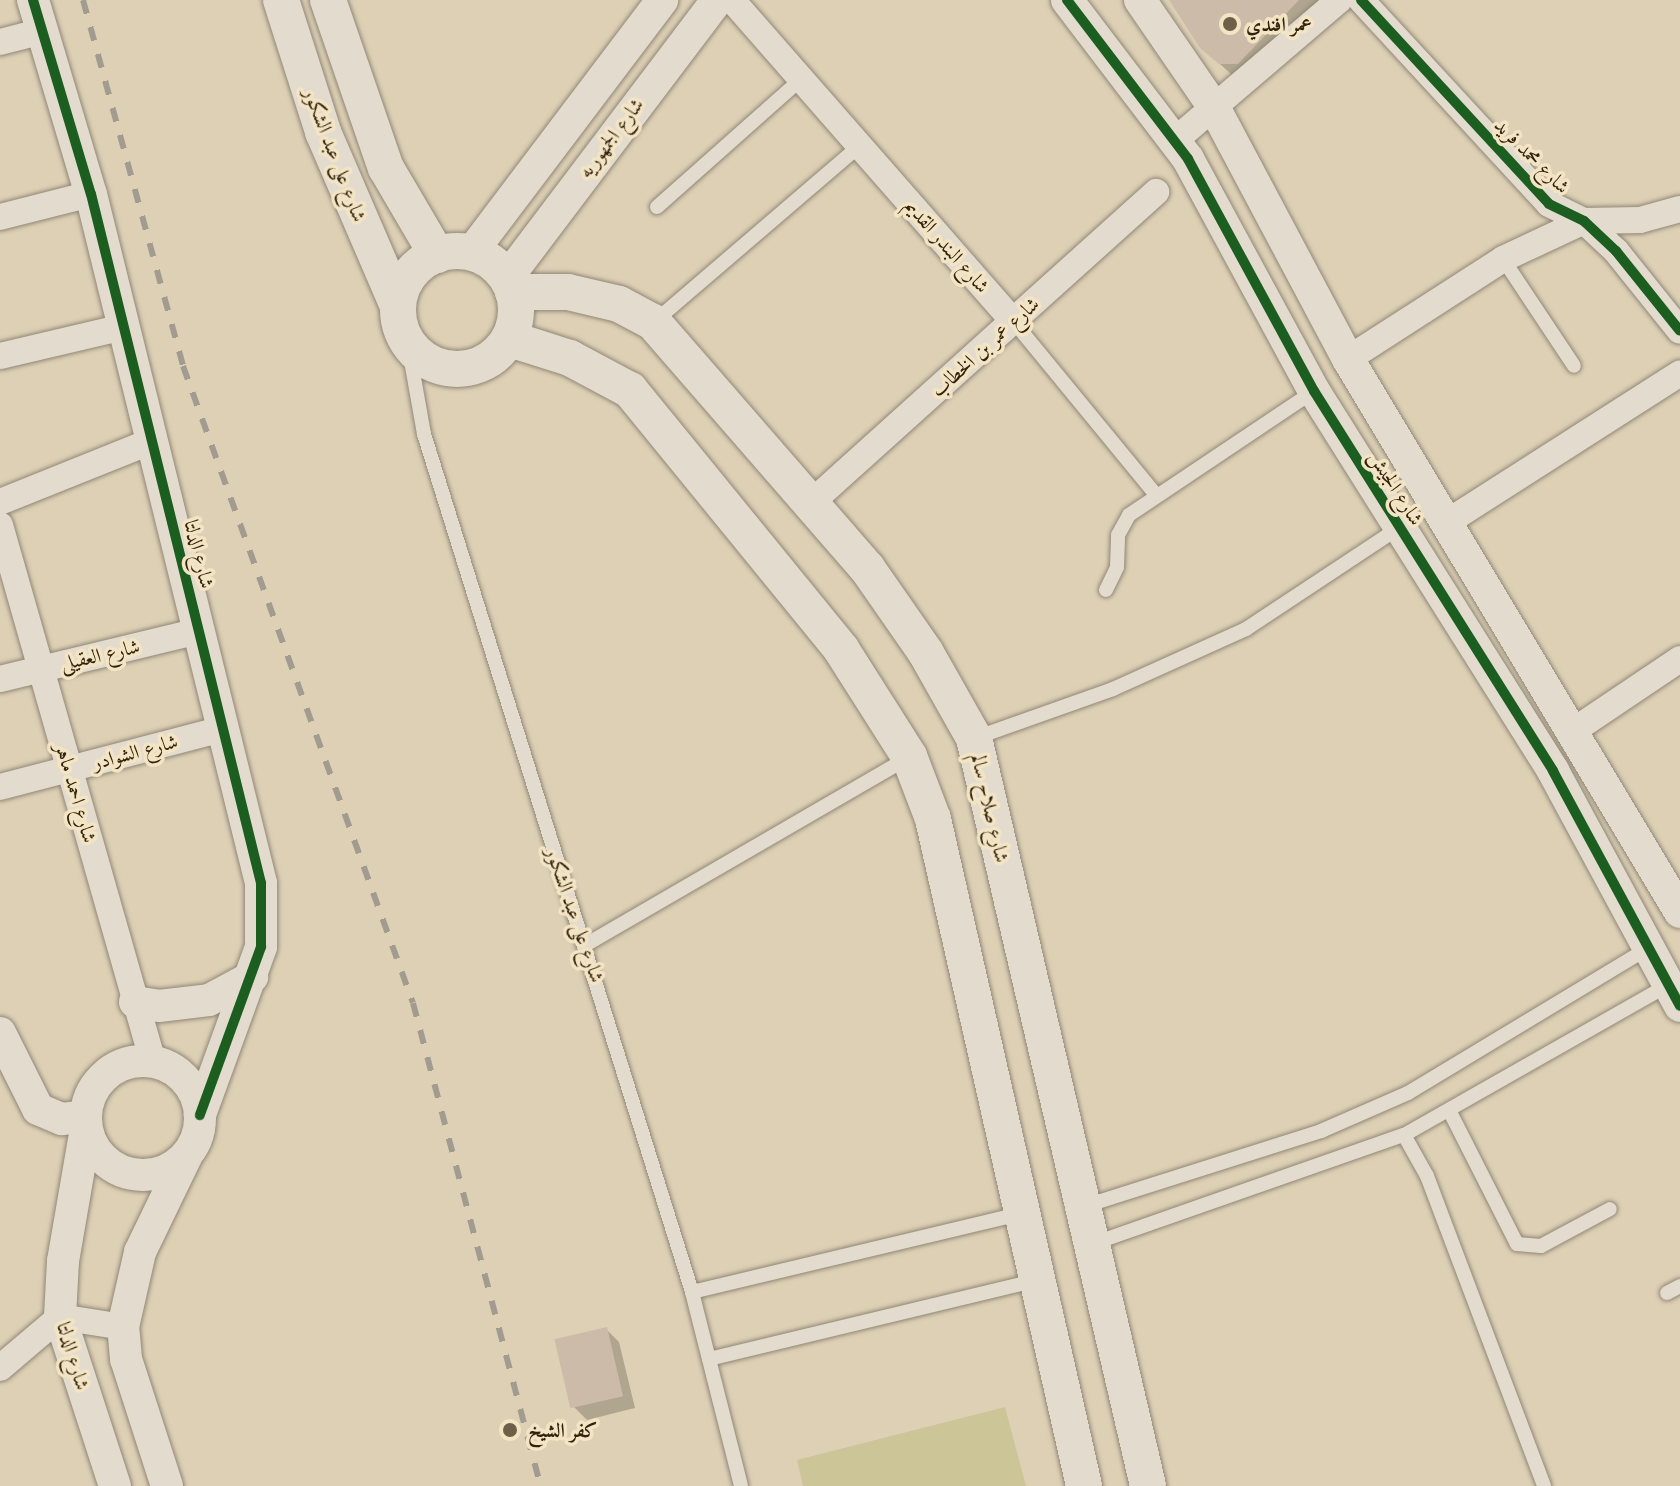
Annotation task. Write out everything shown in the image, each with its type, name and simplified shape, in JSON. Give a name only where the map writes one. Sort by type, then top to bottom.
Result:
[{"type":"main road","name":"شارع على عبد الشكور","points":[[281,0],[323,132],[398,306]]},
{"type":"main road","points":[[328,0],[386,168],[454,254],[510,285],[517,307],[510,339],[485,362],[453,369],[436,365],[408,344],[398,306],[410,274],[454,254]]},
{"type":"main road","name":"شارع صلاح سالم","points":[[510,285],[568,292],[619,304],[653,322],[813,501],[897,610],[974,738],[1148,1486]]},
{"type":"main road","points":[[510,339],[570,358],[630,390],[841,649],[909,756],[933,819],[1019,1214],[1084,1486]]},
{"type":"street","name":"شارع الدلتا","points":[[33,0],[91,194],[261,883],[262,936],[252,977],[200,1115]]},
{"type":"street","name":"شارع الجمهوريه","points":[[510,285],[717,0]]},
{"type":"street","name":"شارع البندر القديم","points":[[732,0],[1014,322]]},
{"type":"street","name":"شارع الجيش","points":[[1067,0],[1188,159],[1314,391],[1553,771],[1674,996]]},
{"type":"street","name":"شارع الجيش","points":[[1140,0],[1215,109],[1348,359],[1449,521],[1680,912]]},
{"type":"street","points":[[1173,142],[1339,0]]},
{"type":"street","name":"شارع محمد فريد","points":[[1361,0],[1549,204],[1584,221],[1639,278],[1680,331]]},
{"type":"street","name":"شارع الجمهوريه","points":[[454,254],[648,7]]},
{"type":"street","points":[[0,42],[43,31]]},
{"type":"street","name":"شارع عمر بن الخطاب","points":[[813,501],[1156,192]]},
{"type":"street","points":[[0,217],[91,194]]},
{"type":"street","points":[[1348,359],[1503,259],[1584,221],[1640,220],[1680,209]]},
{"type":"street","points":[[0,356],[124,327]]},
{"type":"street","points":[[1449,521],[1680,373]]},
{"type":"street","points":[[0,502],[152,441]]},
{"type":"street","name":"شارع احمد ماهر","points":[[0,525],[153,1062]]},
{"type":"street","name":"شارع العقيلى","points":[[0,679],[199,631]]},
{"type":"street","points":[[1573,731],[1680,659]]},
{"type":"street","name":"شارع الشوادر","points":[[0,787],[223,729]]},
{"type":"street","points":[[135,1002],[159,1006],[209,1000],[252,977]]},
{"type":"street","points":[[2,1044],[38,1109],[62,1119],[86,1122]]},
{"type":"street","points":[[167,1486],[126,1359],[123,1327],[140,1252],[189,1151],[200,1115],[198,1100],[181,1074],[153,1062],[121,1065],[107,1073],[88,1100],[86,1122],[102,1157],[130,1173],[163,1171],[189,1151]]},
{"type":"street","name":"شارع الدلتا","points":[[86,1122],[63,1261],[60,1317],[115,1486]]},
{"type":"street","points":[[6,1353],[60,1317],[123,1327]]},
{"type":"lane","points":[[657,207],[801,79]]},
{"type":"lane","points":[[653,322],[859,146]]},
{"type":"lane","points":[[1503,259],[1574,366]]},
{"type":"lane","name":"شارع البندر القديم","points":[[1014,322],[1157,496]]},
{"type":"lane","name":"شارع على عبد الشكور","points":[[408,344],[433,463],[536,804],[587,944],[692,1292],[741,1486]]},
{"type":"lane","points":[[1106,590],[1117,567],[1121,527],[1157,496],[1314,391]]},
{"type":"lane","points":[[974,738],[1113,689],[1246,629],[1400,527]]},
{"type":"lane","points":[[587,944],[909,756]]},
{"type":"lane","points":[[1084,1206],[1321,1131],[1408,1093],[1648,948]]},
{"type":"lane","points":[[1092,1244],[1404,1135],[1674,996]]},
{"type":"lane","points":[[1450,1112],[1517,1244],[1541,1246],[1610,1209]]},
{"type":"lane","points":[[1404,1135],[1427,1176],[1544,1486]]},
{"type":"lane","points":[[692,1292],[1019,1214]]},
{"type":"lane","points":[[709,1359],[1035,1281]]},
{"type":"shaded area","points":[[1005,1407],[1026,1486],[803,1486],[797,1460]]},
{"type":"building","name":"عمر افندي","points":[[1169,0],[1299,0],[1238,64],[1219,64],[1200,48]]},
{"type":"building","points":[[607,1327],[623,1396],[570,1408],[554,1339]]},
{"type":"railway","points":[[83,0],[183,366],[413,1003],[541,1486]]},
{"type":"cycle path","points":[[33,0],[91,194],[261,883],[261,947],[200,1115]]},
{"type":"cycle path","points":[[1067,0],[1188,159],[1314,391],[1553,771],[1680,1006]]},
{"type":"cycle path","points":[[1361,0],[1549,204],[1584,221],[1616,251],[1680,331]]},
{"type":"place","name":"عمر افندي","points":[[1230,24]]},
{"type":"place","name":"كفر الشيخ","points":[[510,1430]]}]
